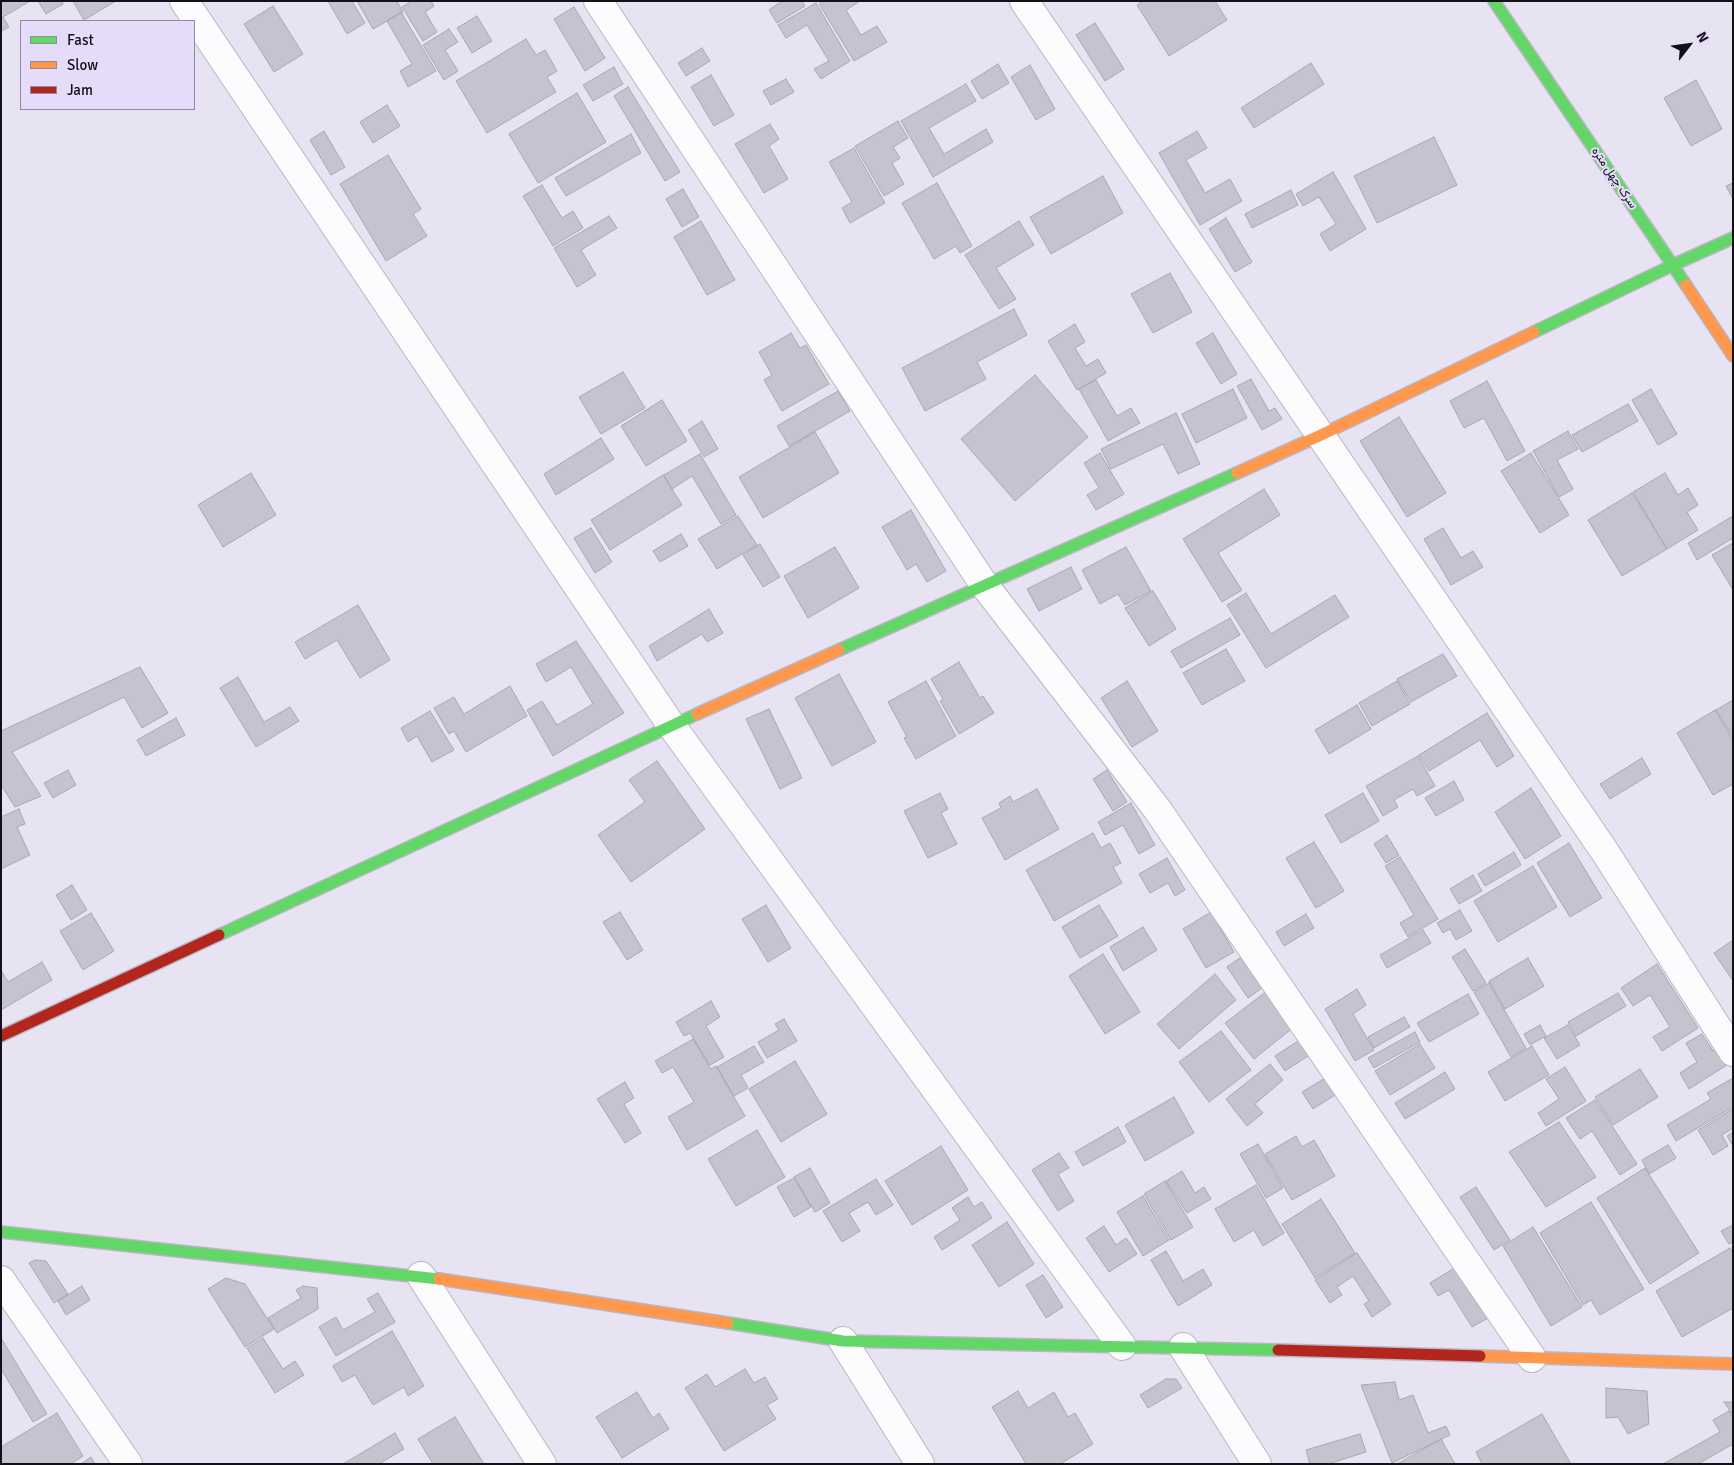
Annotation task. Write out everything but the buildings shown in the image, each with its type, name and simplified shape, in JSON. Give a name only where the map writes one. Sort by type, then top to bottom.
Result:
[{"type":"street","points":[[184,1],[671,725],[1122,1346]]},
{"type":"street","points":[[598,1],[985,586],[1157,809],[1532,1358]]},
{"type":"street","points":[[1024,1],[1605,852],[1733,1052]]},
{"type":"street","name":"سرک چهل متره","points":[[1494,1],[1733,356]]},
{"type":"street","points":[[1,1036],[671,725],[1321,435],[1673,265],[1733,238]]},
{"type":"street","points":[[1,1232],[422,1276],[843,1341],[1183,1347],[1733,1364]]},
{"type":"street","points":[[422,1276],[542,1464]]},
{"type":"street","points":[[1,1280],[128,1464]]},
{"type":"street","points":[[843,1341],[920,1464]]},
{"type":"street","points":[[1183,1347],[1257,1464]]},
{"type":"traffic: fast","points":[[1494,1],[1686,285]]},
{"type":"traffic: fast","points":[[1534,332],[1733,238]]},
{"type":"traffic: fast","points":[[839,650],[1237,473]]},
{"type":"traffic: fast","points":[[219,935],[697,714]]},
{"type":"traffic: fast","points":[[1,1232],[439,1279]]},
{"type":"traffic: fast","points":[[728,1323],[843,1341],[1278,1350]]},
{"type":"traffic: slow","points":[[1686,285],[1733,356]]},
{"type":"traffic: slow","points":[[1237,473],[1321,435],[1534,332]]},
{"type":"traffic: slow","points":[[697,714],[839,650]]},
{"type":"traffic: slow","points":[[439,1279],[728,1323]]},
{"type":"traffic: slow","points":[[1480,1356],[1733,1364]]},
{"type":"traffic: jam","points":[[1,1036],[219,935]]},
{"type":"traffic: jam","points":[[1278,1350],[1480,1356]]}]
